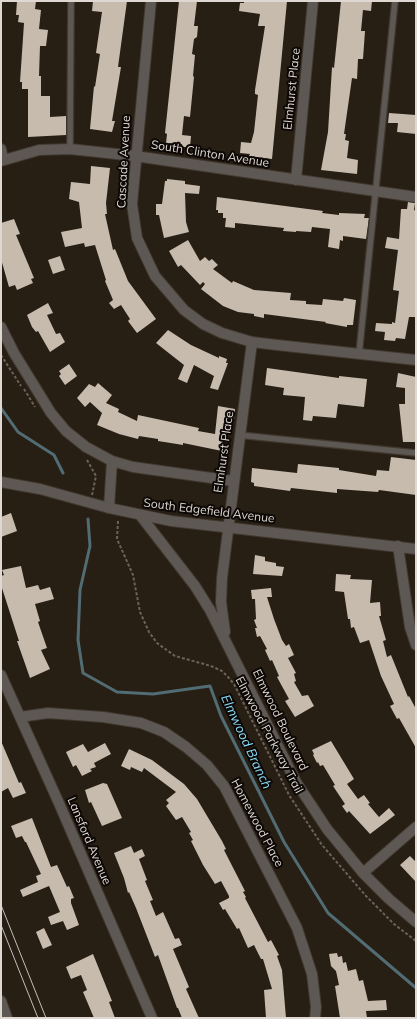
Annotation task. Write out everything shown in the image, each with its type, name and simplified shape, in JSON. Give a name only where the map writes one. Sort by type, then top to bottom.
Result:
[{"type":"street","name":"Cascade Avenue","points":[[151,1],[135,156],[132,204],[137,238],[155,276],[184,310],[203,324],[222,333],[252,342],[416,360]]},
{"type":"street","name":"Elmhurst Place","points":[[296,180],[314,1]]},
{"type":"street","points":[[1,149],[2,161]]},
{"type":"street","name":"South Clinton Avenue","points":[[2,161],[39,150],[70,149],[135,156],[375,192],[416,196]]},
{"type":"street","points":[[1,327],[31,381],[56,419],[66,431],[86,447],[112,461],[133,467],[233,480]]},
{"type":"street","name":"Elmhurst Place","points":[[225,638],[221,602],[222,578],[227,527],[252,342]]},
{"type":"street","points":[[109,508],[112,461]]},
{"type":"street","name":"South Edgefield Avenue","points":[[1,482],[40,489],[109,508],[171,521],[416,549]]},
{"type":"street","name":"Elmwood Boulevard","points":[[140,515],[195,586],[225,638],[296,782],[326,829],[363,873],[388,899],[416,922]]},
{"type":"street","points":[[398,546],[410,627],[416,645]]},
{"type":"street","name":"Lansford Avenue","points":[[1,675],[152,1018]]},
{"type":"street","name":"Homewood Place","points":[[20,717],[48,713],[103,717],[141,723],[164,732],[186,747],[207,765],[224,786],[297,928],[312,974],[316,1007],[315,1018]]},
{"type":"street","points":[[363,873],[416,827]]},
{"type":"street","points":[[1,1001],[8,1018]]},
{"type":"lane","points":[[70,149],[71,1]]},
{"type":"lane","points":[[359,354],[395,1]]},
{"type":"lane","points":[[239,435],[416,453]]},
{"type":"path","name":"Elmwood Parkway Trail","points":[[118,521],[117,539],[133,575],[140,612],[149,632],[157,643],[175,656],[210,666],[222,671],[228,677],[234,684],[289,795],[322,845],[366,896],[394,924],[416,941]]},
{"type":"building","points":[[17,1],[36,1],[35,9],[41,10],[39,29],[48,30],[46,46],[40,46],[39,76],[41,76],[41,96],[50,96],[50,117],[66,116],[66,135],[28,137],[28,89],[22,89],[22,82],[20,82],[24,23],[18,22],[19,15],[16,15]]},
{"type":"building","points":[[93,1],[127,1],[118,67],[121,67],[112,121],[115,121],[112,132],[90,129],[94,86],[95,87],[100,54],[96,53],[102,12],[92,11]]},
{"type":"building","points":[[179,1],[197,1],[194,26],[198,26],[197,37],[194,39],[192,54],[195,55],[190,117],[184,116],[182,135],[191,136],[190,147],[182,147],[182,144],[166,143],[167,134],[165,133]]},
{"type":"building","points":[[244,1],[287,1],[272,159],[249,156],[250,154],[240,153],[241,142],[251,143],[254,132],[258,95],[255,94],[255,90],[265,26],[258,26],[260,14],[239,11],[240,3],[244,3]]},
{"type":"building","points":[[341,1],[372,1],[371,11],[363,10],[361,31],[365,31],[363,59],[358,59],[357,79],[352,78],[344,134],[346,134],[345,140],[349,141],[347,158],[358,160],[357,174],[321,170],[328,132],[332,67],[334,68]]},
{"type":"building","points":[[389,113],[416,115],[416,134],[397,132],[398,123],[388,123]]},
{"type":"building","points":[[91,166],[110,168],[106,203],[107,214],[105,214],[113,250],[115,249],[128,281],[156,319],[137,333],[128,321],[130,319],[121,305],[114,309],[109,303],[113,300],[105,281],[106,280],[95,245],[85,247],[84,243],[65,247],[61,232],[82,228],[79,202],[69,199],[71,182],[90,184]]},
{"type":"building","points":[[167,179],[185,181],[185,184],[200,186],[199,194],[185,193],[186,222],[189,232],[164,238],[159,215],[156,215],[156,204],[162,204],[165,181],[167,181]]},
{"type":"building","points":[[217,197],[323,211],[322,213],[339,215],[339,213],[365,214],[364,218],[369,218],[366,239],[343,236],[343,241],[340,240],[339,249],[328,247],[330,229],[312,227],[311,232],[296,232],[283,231],[284,228],[235,223],[235,228],[225,227],[226,218],[223,218],[223,213],[218,213],[218,210],[216,210]]},
{"type":"building","points":[[408,202],[415,203],[414,210],[416,211],[416,317],[409,317],[405,339],[396,338],[395,341],[384,340],[385,332],[375,331],[376,323],[395,323],[399,291],[393,290],[398,250],[385,248],[387,237],[399,239],[401,209],[407,209]]},
{"type":"building","points":[[14,219],[20,234],[16,235],[34,278],[31,279],[33,283],[17,290],[15,285],[9,287],[1,259],[1,223]]},
{"type":"building","points":[[188,240],[200,261],[205,257],[209,261],[212,259],[218,265],[213,269],[232,283],[233,281],[254,290],[291,293],[290,300],[306,301],[306,304],[322,305],[323,299],[343,301],[344,298],[356,300],[353,325],[347,325],[347,327],[325,323],[326,322],[264,314],[264,318],[254,316],[254,314],[238,312],[223,306],[201,289],[205,284],[203,282],[200,285],[181,265],[178,267],[169,251]]},
{"type":"building","points":[[60,256],[65,270],[53,274],[48,260]]},
{"type":"building","points":[[48,303],[53,313],[47,315],[56,334],[60,333],[65,342],[50,352],[38,331],[36,332],[32,327],[27,315]]},
{"type":"building","points":[[168,330],[191,345],[219,358],[219,356],[227,359],[226,363],[228,363],[218,390],[210,388],[214,376],[194,365],[187,383],[178,379],[184,365],[156,343]]},
{"type":"building","points":[[69,364],[77,376],[65,385],[59,376],[61,374],[59,371]]},
{"type":"building","points":[[267,368],[339,378],[339,376],[367,379],[364,407],[338,404],[336,418],[313,416],[312,421],[303,420],[305,397],[283,395],[284,388],[265,385]]},
{"type":"building","points":[[398,373],[416,377],[416,442],[403,442],[399,404],[405,404],[405,388],[396,387]]},
{"type":"building","points":[[98,383],[112,395],[106,403],[119,409],[118,412],[137,421],[138,415],[199,428],[198,431],[215,434],[218,406],[235,409],[234,419],[225,417],[222,451],[183,443],[183,445],[158,441],[158,439],[139,436],[138,439],[119,434],[97,425],[102,413],[90,402],[85,407],[77,398],[89,384],[95,387]]},
{"type":"building","points":[[391,457],[416,460],[416,495],[379,490],[378,492],[337,489],[337,493],[291,488],[290,491],[254,486],[254,483],[251,482],[252,468],[297,473],[298,464],[339,468],[339,470],[376,476],[377,470],[389,471]]},
{"type":"building","points":[[11,513],[17,531],[1,537],[1,517]]},
{"type":"building","points":[[255,555],[265,557],[265,561],[276,563],[276,566],[284,567],[282,576],[253,574]]},
{"type":"building","points":[[21,566],[26,588],[38,585],[40,590],[50,587],[54,599],[35,604],[40,621],[38,622],[47,648],[41,650],[50,669],[30,678],[17,641],[19,641],[1,585],[1,576],[4,575],[2,570]]},
{"type":"building","points":[[336,574],[351,575],[350,579],[372,580],[370,603],[380,602],[381,616],[379,616],[386,640],[383,641],[387,657],[391,655],[408,697],[409,696],[416,709],[416,748],[399,718],[397,719],[390,706],[394,704],[381,676],[369,640],[360,643],[354,627],[351,628],[350,619],[348,619],[344,592],[335,591]]},
{"type":"building","points":[[271,588],[272,597],[267,597],[274,619],[282,640],[286,646],[289,644],[294,655],[288,658],[296,673],[294,674],[296,681],[294,682],[302,696],[308,695],[314,706],[295,717],[285,701],[289,699],[277,677],[279,676],[272,660],[270,661],[265,650],[267,649],[260,636],[257,637],[255,628],[257,628],[254,620],[256,619],[255,599],[252,599],[251,590]]},
{"type":"building","points":[[1,741],[19,783],[21,782],[26,793],[13,798],[8,788],[1,792]]},
{"type":"building","points":[[331,741],[354,779],[347,784],[358,799],[364,795],[370,803],[368,804],[379,817],[389,808],[395,815],[370,834],[349,811],[347,813],[342,806],[345,804],[333,786],[335,785],[323,765],[320,766],[318,762],[317,763],[313,755],[312,750]]},
{"type":"building","points":[[105,743],[111,754],[94,763],[96,767],[90,769],[92,771],[82,776],[76,765],[73,767],[66,752],[83,744],[88,752]]},
{"type":"building","points":[[129,749],[152,760],[184,784],[197,799],[222,841],[226,849],[224,850],[245,891],[243,892],[246,897],[245,898],[268,942],[271,940],[279,955],[277,956],[282,970],[286,1018],[266,1018],[264,990],[272,989],[263,959],[261,959],[254,945],[248,948],[239,928],[237,929],[225,909],[223,910],[219,903],[229,898],[229,896],[221,881],[215,884],[203,865],[191,841],[193,840],[189,833],[191,832],[182,817],[176,820],[166,806],[169,803],[166,800],[176,792],[144,768],[142,772],[131,767],[130,770],[121,766]]},
{"type":"building","points":[[103,783],[107,784],[122,818],[102,826],[91,802],[89,803],[85,790]]},
{"type":"building","points":[[32,818],[51,867],[57,865],[74,898],[71,899],[71,903],[79,925],[67,930],[63,921],[51,925],[48,917],[60,912],[49,886],[23,897],[20,890],[38,882],[36,876],[41,874],[26,842],[22,836],[16,838],[11,826]]},
{"type":"building","points":[[131,846],[134,853],[142,849],[145,856],[139,859],[147,880],[145,881],[153,900],[150,901],[156,916],[163,912],[175,939],[179,938],[182,945],[173,949],[189,987],[186,989],[199,1018],[182,1018],[158,955],[155,957],[136,908],[129,892],[128,893],[114,853]]},
{"type":"building","points":[[410,856],[416,862],[416,882],[400,865]]},
{"type":"building","points":[[44,928],[52,945],[43,949],[36,932]]},
{"type":"building","points":[[337,953],[338,957],[342,956],[343,963],[346,962],[348,971],[356,969],[359,981],[363,980],[368,1001],[386,1000],[387,1010],[366,1011],[367,1018],[340,1018],[335,986],[339,985],[336,971],[331,966],[329,954]]},
{"type":"building","points":[[93,954],[112,1001],[109,1002],[115,1018],[94,1018],[83,992],[87,990],[81,975],[71,979],[66,967]]},
{"type":"waterway","name":"Elmwood Branch","points":[[1,408],[18,432],[54,455],[63,473]]},
{"type":"waterway","name":"Elmwood Branch","points":[[88,519],[90,546],[80,590],[78,640],[83,673],[117,692],[153,694],[210,686],[221,716],[284,842],[328,913],[416,988]]},
{"type":"tram line","points":[[1,905],[46,1018]]},
{"type":"tram line","points":[[1,925],[38,1018]]}]
